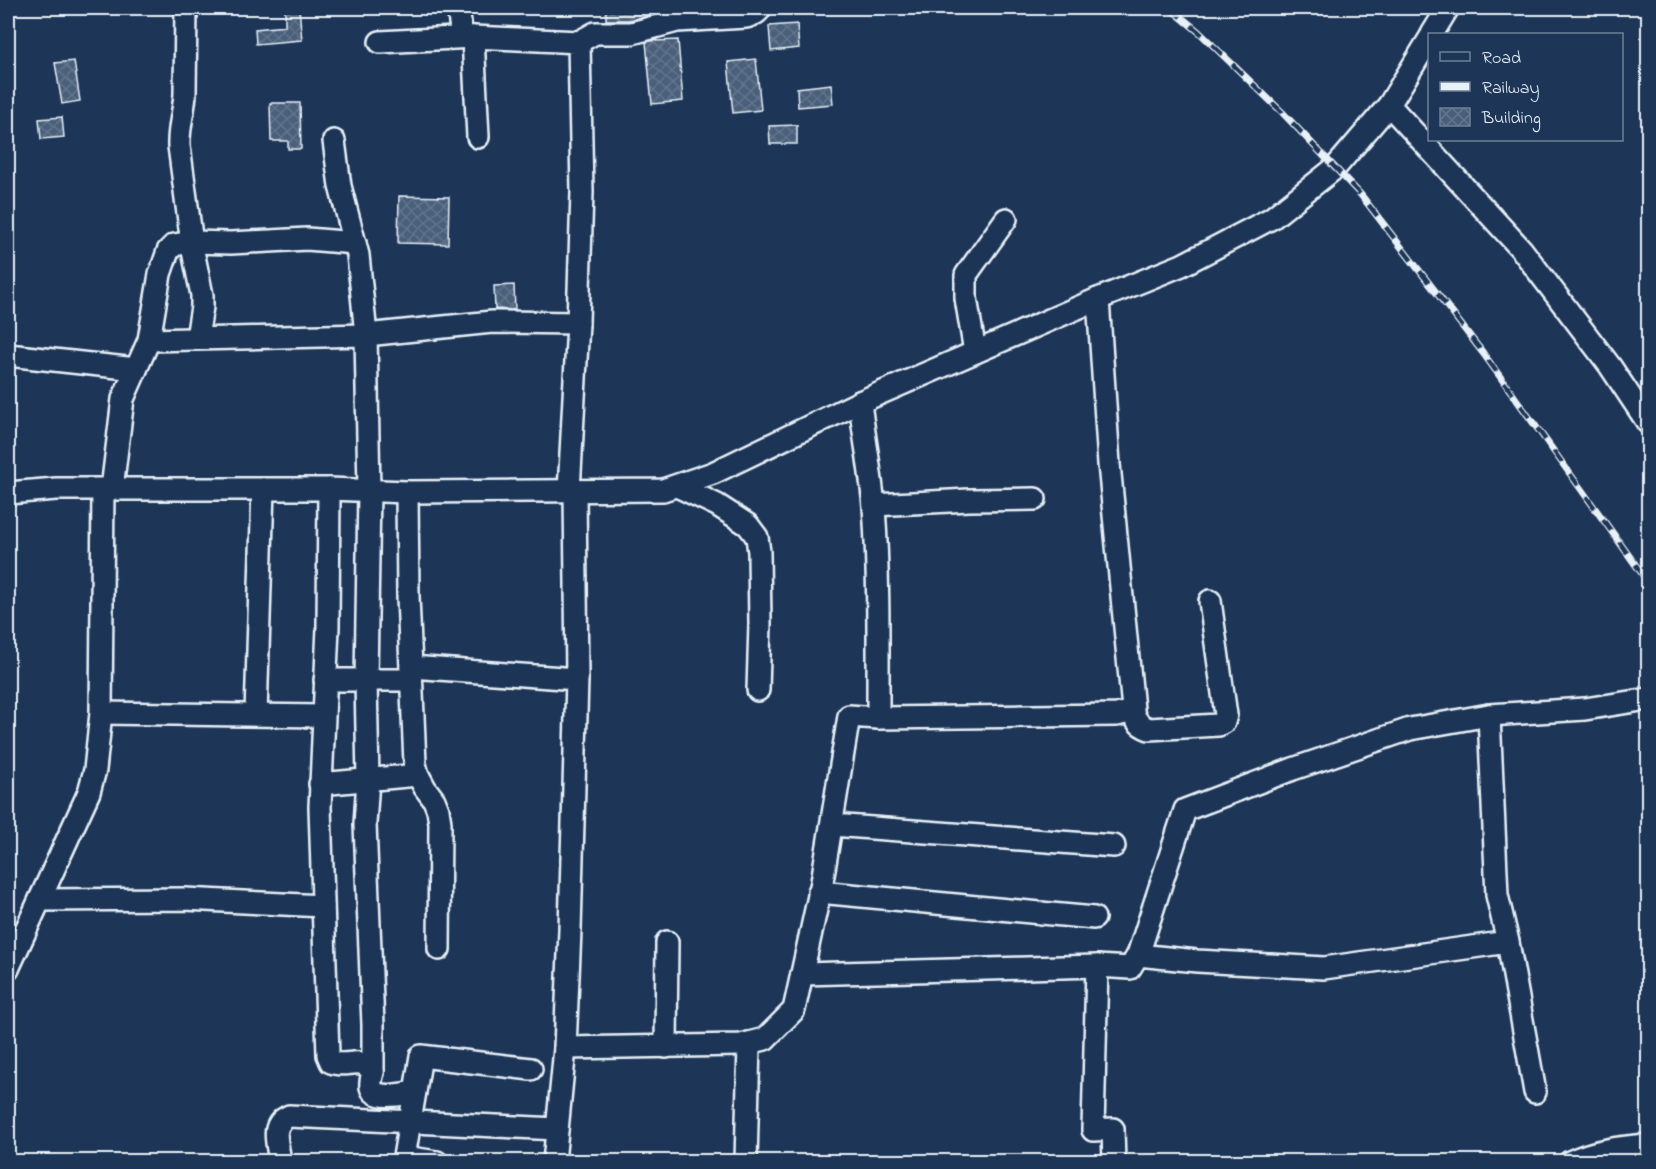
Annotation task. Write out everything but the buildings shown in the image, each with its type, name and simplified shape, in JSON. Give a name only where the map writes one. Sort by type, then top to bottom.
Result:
[{"type":"street","points":[[186,8],[185,105],[178,134],[178,146],[202,295],[197,338]]},
{"type":"street","points":[[458,8],[468,37],[478,137]]},
{"type":"street","points":[[380,42],[468,37],[579,42],[595,33],[632,33],[677,21],[746,17],[759,11],[760,8]]},
{"type":"street","points":[[1433,33],[1448,8]]},
{"type":"street","points":[[8,493],[56,489],[572,491],[663,490],[677,486],[713,473],[861,402],[975,352],[1182,265],[1272,218],[1335,168],[1389,105],[1428,41]]},
{"type":"street","points":[[554,1161],[565,1048],[577,679],[572,491],[582,192],[579,42]]},
{"type":"street","points":[[1389,105],[1522,250],[1646,415]]},
{"type":"street","points":[[334,141],[340,186],[361,272],[366,335],[369,491],[366,680],[368,780],[365,824],[373,1026],[371,1087],[374,1093],[380,1095],[399,1095],[415,1091]]},
{"type":"street","points":[[975,352],[966,298],[966,275],[1006,219]]},
{"type":"street","points":[[8,969],[89,792],[94,770],[101,713],[107,489],[123,399],[149,339],[164,259],[174,245],[192,242],[231,243],[307,239],[355,243]]},
{"type":"street","points":[[1098,299],[1109,464],[1132,711],[1137,723],[1142,726],[1149,729],[1218,725],[1224,722],[1226,715],[1210,601]]},
{"type":"street","points":[[149,339],[366,335],[492,322],[578,322]]},
{"type":"street","points":[[8,355],[136,369]]},
{"type":"street","points":[[861,402],[873,505],[878,605],[878,718]]},
{"type":"street","points":[[677,486],[717,505],[748,525],[757,537],[760,624],[758,690]]},
{"type":"street","points":[[256,715],[263,489]]},
{"type":"street","points":[[329,489],[327,627],[320,784],[328,1055],[331,1062],[337,1065],[363,1063],[373,1072]]},
{"type":"street","points":[[407,492],[408,596],[415,764],[418,775],[438,810],[440,823],[439,949]]},
{"type":"street","points":[[873,505],[1035,499]]},
{"type":"street","points":[[325,680],[366,680],[411,673],[577,679]]},
{"type":"street","points":[[802,974],[1097,966],[1130,968],[1138,955],[1185,810],[1293,769],[1410,729],[1489,715],[1585,709],[1648,699]]},
{"type":"street","points":[[565,1048],[741,1046],[765,1039],[794,1010],[832,825],[849,716],[878,718],[1117,715],[1132,711]]},
{"type":"street","points":[[101,713],[323,716]]},
{"type":"street","points":[[1489,715],[1497,895],[1509,942],[1535,1092]]},
{"type":"street","points":[[320,784],[418,775]]},
{"type":"street","points":[[832,825],[1114,846]]},
{"type":"street","points":[[819,892],[1094,918]]},
{"type":"street","points":[[40,900],[176,899],[323,906]]},
{"type":"street","points":[[666,1047],[667,942]]},
{"type":"street","points":[[1138,955],[1197,961],[1324,968],[1509,942]]},
{"type":"street","points":[[1097,966],[1093,1130],[1113,1130],[1114,1161]]},
{"type":"street","points":[[746,1161],[749,1043]]},
{"type":"street","points":[[437,1161],[404,1157],[421,1056],[531,1069]]},
{"type":"street","points":[[280,1161],[276,1133],[278,1124],[289,1116],[557,1129]]},
{"type":"street","points":[[1570,1161],[1621,1147],[1648,1145]]},
{"type":"railway","points":[[1170,8],[1199,32],[1282,112],[1361,195],[1483,353],[1648,582]]}]
